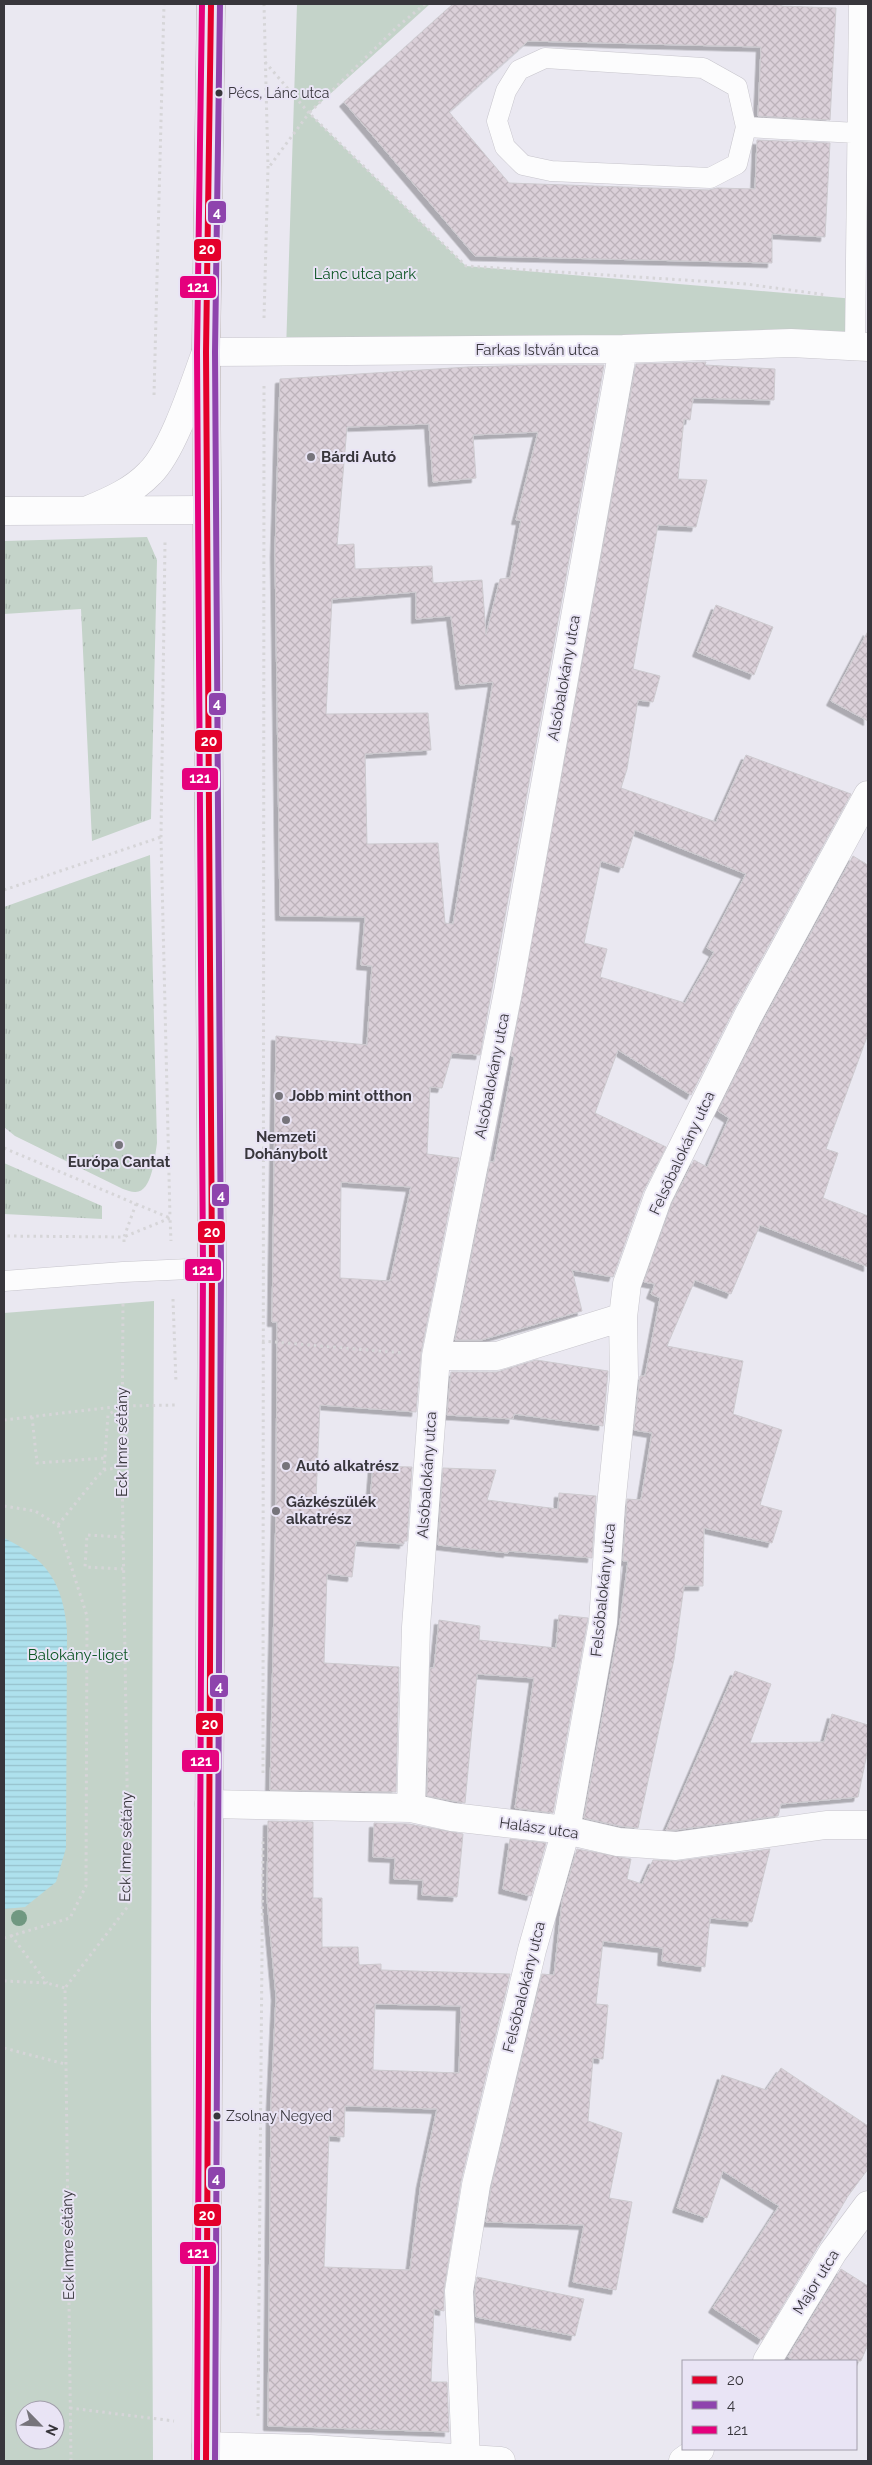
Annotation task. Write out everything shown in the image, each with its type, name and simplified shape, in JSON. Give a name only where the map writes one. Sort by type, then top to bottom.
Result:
[{"type":"main road","points":[[206,2454],[212,1268],[206,352],[211,4]]},
{"type":"street","name":"Farkas István utca","points":[[206,352],[623,349],[791,343],[861,346]]},
{"type":"street","name":"Alsóbalokány utca","points":[[411,1808],[416,1627],[436,1356],[508,992],[623,349]]},
{"type":"street","points":[[88,510],[117,498],[151,473],[172,440],[206,352]]},
{"type":"street","points":[[4,511],[206,510]]},
{"type":"street","name":"Felsőbalokány utca","points":[[466,2459],[459,2291],[476,2185],[532,1950],[566,1830],[603,1622],[611,1506],[624,1377],[623,1317],[627,1284],[658,1197],[748,1016],[868,795]]},
{"type":"street","points":[[436,1356],[497,1356],[623,1317]]},
{"type":"street","name":"Halász utca","points":[[209,1804],[411,1808],[452,1817],[566,1830],[618,1842],[676,1846],[826,1825],[868,1826]]},
{"type":"street","name":"Major utca","points":[[768,2360],[833,2252],[868,2205]]},
{"type":"street","points":[[206,2454],[310,2449],[501,2461]]},
{"type":"street","points":[[683,2461],[699,2450]]},
{"type":"lane","points":[[861,346],[855,299],[857,133],[862,14]]},
{"type":"lane","points":[[545,58],[703,68],[737,87],[746,127],[737,164],[710,178],[551,171],[523,166],[505,147],[497,121],[506,91],[519,70],[545,58]]},
{"type":"lane","points":[[746,127],[857,133]]},
{"type":"lane","points":[[4,1281],[123,1272],[212,1268]]},
{"type":"path","points":[[153,405],[164,4]]},
{"type":"path","points":[[258,2424],[263,1805],[264,351],[268,168],[264,4]]},
{"type":"path","points":[[268,168],[309,113],[397,27],[425,4]]},
{"type":"path","points":[[265,62],[309,113],[466,266],[746,284],[855,299]]},
{"type":"path","points":[[165,510],[161,837],[170,1218]]},
{"type":"path","points":[[4,890],[161,837]]},
{"type":"path","points":[[4,1148],[170,1218]]},
{"type":"path","name":"Eck Imre sétány","points":[[71,2461],[64,1988],[129,1905],[122,1467],[123,1272],[124,1238],[136,1204]]},
{"type":"path","points":[[4,1236],[124,1238],[170,1218]]},
{"type":"path","points":[[262,1340],[436,1356]]},
{"type":"path","points":[[4,1420],[122,1406],[177,1405]]},
{"type":"path","points":[[58,1525],[104,1470],[108,1415],[122,1406]]},
{"type":"path","points":[[32,1418],[36,1463],[106,1458]]},
{"type":"path","points":[[104,1470],[122,1467]]},
{"type":"path","points":[[4,1506],[35,1511],[58,1525],[88,1616],[86,1886],[70,1918],[4,1938]]},
{"type":"path","points":[[123,1537],[87,1535],[85,1567],[124,1569]]},
{"type":"path","points":[[11,1935],[47,1983]]},
{"type":"path","points":[[4,1981],[47,1983],[64,1988]]},
{"type":"path","points":[[4,2048],[65,2064]]},
{"type":"path","points":[[70,2408],[175,2422]]},
{"type":"green space","name":"Lánc utca park","points":[[297,4],[430,4],[309,113],[466,266],[855,299],[855,345],[286,351]]},
{"type":"green space","points":[[147,537],[157,560],[151,819],[92,841],[81,609],[4,614],[4,541]]},
{"type":"green space","points":[[150,855],[157,1143],[154,1164],[149,1180],[141,1191],[135,1192],[123,1189],[15,1136],[4,1127],[4,907]]},
{"type":"green space","points":[[4,1163],[102,1206],[102,1219],[4,1214]]},
{"type":"green space","name":"Balokány-liget","points":[[154,1301],[151,2017],[153,2461],[4,2461],[4,1313]]},
{"type":"water","points":[[4,1538],[31,1555],[50,1574],[62,1599],[67,1631],[66,1848],[56,1882],[25,1907],[4,1909]]},
{"type":"building","points":[[453,4],[781,4],[781,6],[836,8],[830,120],[758,116],[761,47],[528,41],[449,112],[509,183],[709,190],[717,188],[755,189],[757,140],[830,143],[825,237],[772,234],[772,263],[475,256],[344,102]]},
{"type":"building","points":[[706,362],[705,365],[775,369],[774,400],[693,398],[690,420],[684,419],[678,479],[707,480],[696,527],[658,525],[633,669],[660,676],[653,702],[638,700],[627,769],[621,788],[716,822],[746,755],[851,794],[734,1009],[691,1095],[618,1050],[595,1113],[666,1147],[643,1192],[613,1277],[572,1270],[582,1311],[481,1340],[455,1340],[490,1162],[494,1162],[514,1057],[511,1056],[636,364]],"holes":[[[635,830],[746,874],[707,948],[714,952],[685,1003],[600,977],[607,949],[584,943],[601,861],[623,868]]]},
{"type":"building","points":[[604,365],[480,1055],[452,1053],[442,1088],[430,1087],[427,1154],[459,1158],[421,1353],[416,1412],[320,1405],[316,1498],[370,1501],[373,1466],[412,1467],[407,1541],[404,1541],[404,1544],[356,1541],[352,1577],[327,1574],[324,1663],[399,1667],[396,1792],[270,1790],[276,1510],[277,1322],[272,1322],[276,1036],[367,1045],[372,966],[361,965],[365,917],[280,916],[275,553],[280,379],[468,367]],"holes":[[[429,424],[433,482],[476,478],[473,435],[538,432],[516,520],[521,520],[510,578],[500,579],[486,635],[482,580],[433,583],[432,566],[355,569],[354,544],[337,545],[347,427]],[[416,592],[416,619],[451,616],[460,685],[493,682],[453,924],[445,923],[438,843],[367,844],[365,754],[431,750],[428,713],[326,714],[332,599]],[[341,1182],[411,1187],[390,1281],[340,1278]]]},
{"type":"building","points":[[716,605],[773,627],[754,675],[697,652]]},
{"type":"building","points":[[868,631],[868,721],[831,701]]},
{"type":"building","points":[[853,856],[868,865],[868,1034],[826,1149],[838,1153],[823,1198],[868,1216],[868,1267],[760,1225],[731,1294],[695,1280],[667,1346],[743,1361],[733,1414],[782,1430],[760,1505],[782,1511],[772,1543],[704,1528],[703,1586],[684,1586],[674,1659],[638,1828],[584,1818],[620,1622],[628,1561],[623,1561],[627,1499],[641,1500],[652,1433],[634,1430],[640,1376],[645,1376],[660,1298],[651,1294],[655,1284],[644,1282],[672,1203],[694,1160],[707,1167],[729,1118],[718,1111],[762,1023]]},
{"type":"building","points":[[536,1360],[608,1371],[603,1426],[514,1414],[513,1419],[447,1415],[451,1372],[497,1372]]},
{"type":"building","points":[[443,1468],[496,1470],[487,1500],[558,1509],[559,1493],[596,1496],[592,1558],[508,1551],[508,1553],[438,1545]]},
{"type":"building","points":[[559,1615],[588,1618],[553,1813],[515,1808],[534,1678],[477,1674],[465,1803],[427,1796],[430,1668],[434,1668],[439,1620],[480,1626],[479,1640],[556,1648]]},
{"type":"building","points":[[735,1671],[771,1684],[750,1743],[824,1742],[832,1714],[868,1725],[868,1749],[858,1797],[781,1804],[778,1816],[666,1830]]},
{"type":"building","points":[[268,1821],[313,1822],[313,1898],[322,1898],[322,1947],[358,1947],[359,1965],[381,1964],[381,1970],[510,1974],[461,2181],[444,2289],[444,2311],[434,2309],[431,2382],[447,2382],[449,2432],[268,2426],[271,2103],[276,1996],[267,1899]],"holes":[[[375,2004],[461,2006],[459,2073],[373,2070]],[[345,2106],[437,2109],[421,2183],[410,2270],[324,2267],[329,2136],[344,2137]]]},
{"type":"building","points":[[374,1823],[409,1824],[463,1834],[457,1897],[422,1895],[423,1880],[394,1879],[395,1858],[373,1857]]},
{"type":"building","points":[[510,1839],[546,1843],[531,1896],[503,1889]]},
{"type":"building","points":[[577,1849],[631,1859],[627,1879],[642,1884],[653,1860],[678,1861],[770,1849],[752,1922],[710,1918],[705,1967],[662,1961],[663,1948],[603,1941],[596,2004],[608,2005],[603,2059],[593,2058],[588,2121],[622,2133],[609,2198],[632,2202],[616,2290],[573,2282],[584,2225],[486,2222],[491,2188],[542,1974],[554,1975],[562,1902]]},
{"type":"building","points":[[781,2068],[868,2126],[868,2169],[848,2196],[762,2340],[713,2308],[779,2206],[723,2171],[707,2218],[677,2208],[722,2075],[766,2090]]},
{"type":"building","points":[[841,2269],[868,2286],[868,2344],[861,2361],[793,2360],[788,2357]]},
{"type":"building","points":[[477,2277],[584,2299],[575,2336],[476,2317],[475,2292]]},
{"type":"transit line","name":"121","points":[[197,2461],[203,1268],[197,352],[202,4]]},
{"type":"transit line","name":"20","points":[[206,2461],[212,1268],[206,352],[211,4]]},
{"type":"transit line","name":"4","points":[[215,2461],[221,1268],[215,352],[220,4]]},
{"type":"place","name":"Pécs, Lánc utca","points":[[219,93]]},
{"type":"place","name":"Bárdi Autó","points":[[311,457]]},
{"type":"place","name":"Jobb mint otthon","points":[[279,1096]]},
{"type":"place","name":"Nemzeti Dohánybolt","points":[[286,1120]]},
{"type":"place","name":"Európa Cantat","points":[[119,1145]]},
{"type":"place","name":"Autó alkatrész","points":[[286,1466]]},
{"type":"place","name":"Gázkészülék alkatrész","points":[[276,1511]]},
{"type":"place","name":"Zsolnay Negyed","points":[[217,2116]]}]
